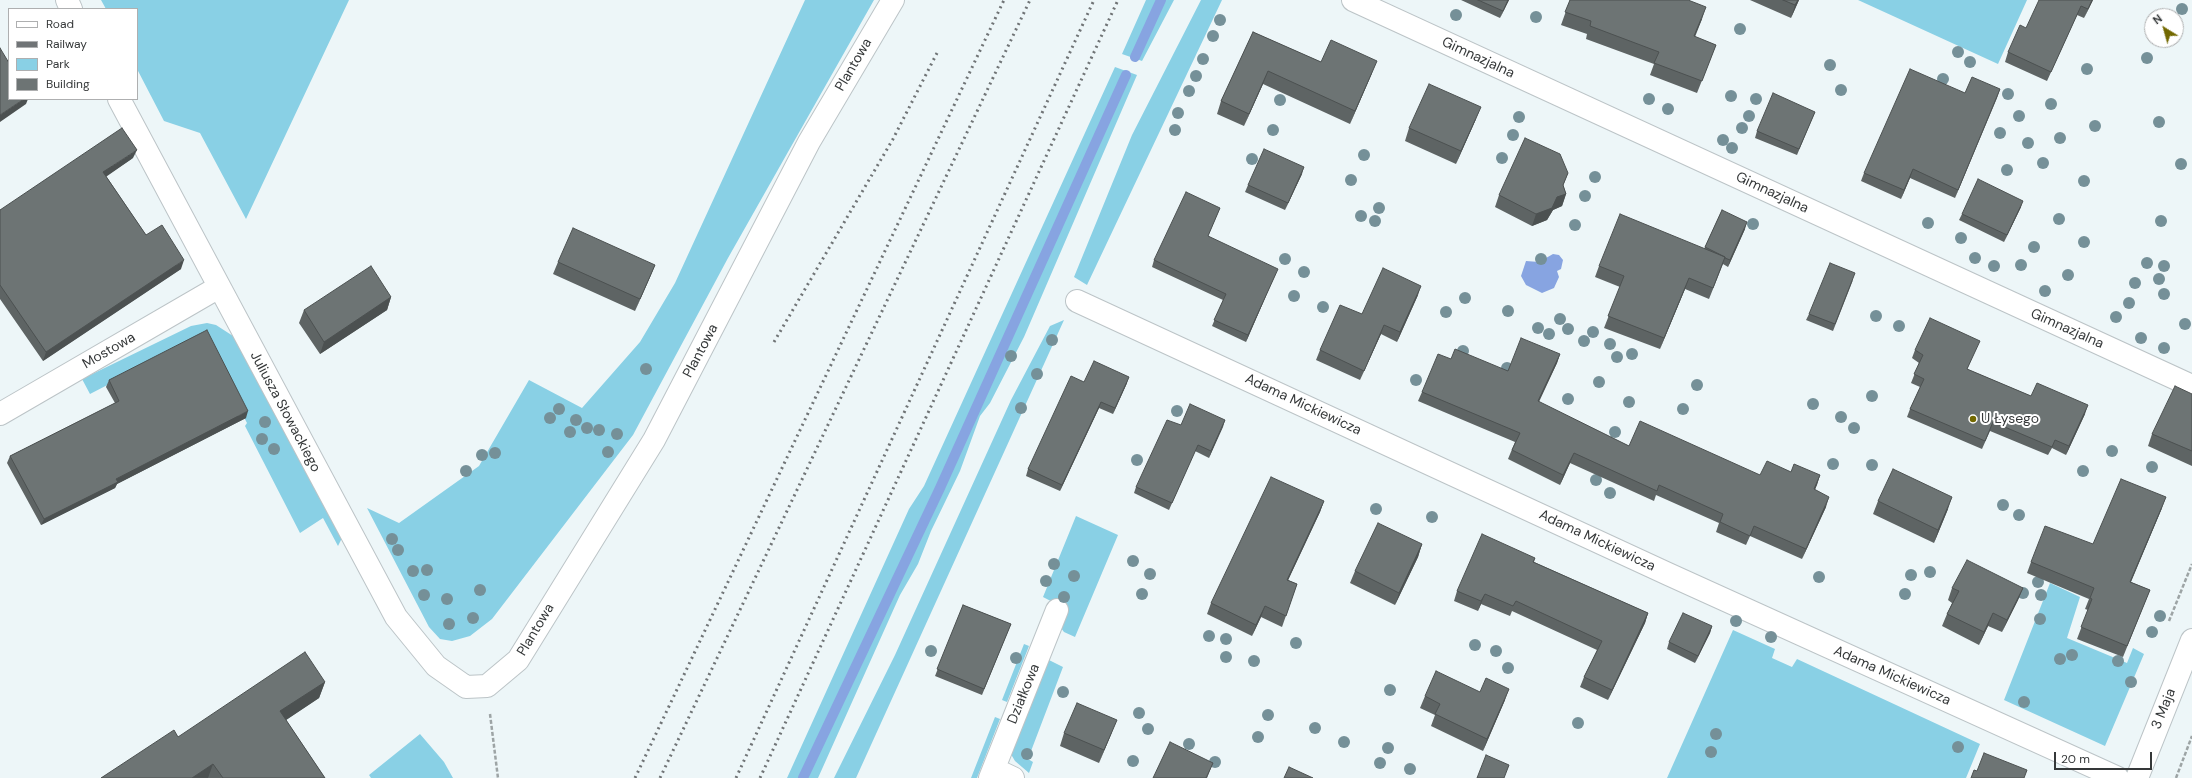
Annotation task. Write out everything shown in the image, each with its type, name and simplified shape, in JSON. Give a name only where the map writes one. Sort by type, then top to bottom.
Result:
[{"type":"street","name":"Plantowa","points":[[487,686],[518,660],[654,440],[810,142],[893,0]]},
{"type":"street","name":"Gimnazjalna","points":[[1353,0],[2192,386]]},
{"type":"street","name":"Juliusza Słowackiego","points":[[120,100],[396,617],[436,666],[466,687],[487,686]]},
{"type":"street","name":"Mostowa","points":[[0,414],[219,287]]},
{"type":"street","name":"Adama Mickiewicza","points":[[1077,301],[1654,567],[2118,778]]},
{"type":"street","name":"Działkowa","points":[[992,773],[1057,610]]},
{"type":"street","name":"3 Maja","points":[[2137,778],[2192,640]]},
{"type":"street","points":[[992,773],[1013,778]]},
{"type":"path","points":[[487,686],[498,778]]},
{"type":"path","points":[[2176,778],[2192,736]]},
{"type":"green space","points":[[101,0],[349,0],[246,219],[200,133],[164,121],[138,71],[138,8],[105,8]]},
{"type":"green space","points":[[805,0],[874,0],[728,258],[633,435],[492,619],[470,636],[452,641],[440,639],[429,627],[367,508],[399,523],[479,466],[529,380],[582,408],[640,342],[675,283]]},
{"type":"green space","points":[[1146,0],[1174,0],[1142,61],[1122,54]]},
{"type":"green space","points":[[1201,0],[1222,0],[1087,285],[1074,277],[1132,135]]},
{"type":"green space","points":[[1858,0],[2027,0],[1998,64]]},
{"type":"green space","points":[[1115,67],[1137,75],[1024,337],[990,403],[980,416],[960,471],[931,531],[918,564],[900,595],[818,778],[787,778],[909,509],[924,486]]},
{"type":"green space","points":[[1064,320],[856,778],[834,778],[895,655],[1011,400],[1050,326]]},
{"type":"green space","points":[[207,323],[216,325],[233,336],[238,343],[342,538],[338,546],[323,518],[300,533],[245,426],[247,423],[202,336],[90,394],[82,379],[191,326]]},
{"type":"green space","points":[[1076,516],[1118,535],[1075,637],[1064,632],[1061,628],[1068,610],[1043,597]]},
{"type":"green space","points":[[2050,583],[2080,597],[2067,638],[2127,663],[2133,648],[2144,654],[2105,746],[2004,700]]},
{"type":"green space","points":[[1733,630],[1775,649],[1772,658],[1792,667],[1797,659],[1980,744],[1966,778],[1667,778]]},
{"type":"green space","points":[[1024,644],[1029,646],[1007,702],[1002,700]]},
{"type":"green space","points":[[1049,660],[1063,667],[1028,759],[1033,762],[1029,773],[1015,761],[1012,756],[1012,750]]},
{"type":"green space","points":[[995,717],[1000,719],[977,778],[971,778]]},
{"type":"green space","points":[[420,734],[444,762],[453,778],[371,778],[369,775]]},
{"type":"shaded area","points":[[1553,254],[1559,255],[1563,260],[1561,269],[1557,271],[1559,277],[1554,288],[1542,293],[1526,285],[1521,276],[1526,261],[1539,262]]},
{"type":"building","points":[[1478,0],[1508,0],[1503,11]]},
{"type":"building","points":[[1570,0],[1688,0],[1706,7],[1694,36],[1716,45],[1702,81],[1654,63],[1659,52],[1590,26],[1591,21],[1565,12]]},
{"type":"building","points":[[1783,0],[1798,0],[1795,5]]},
{"type":"building","points":[[2039,0],[2092,0],[2088,9],[2081,6],[2051,72],[2008,52],[2020,25],[2026,28]]},
{"type":"building","points":[[1253,32],[1321,62],[1331,40],[1377,61],[1355,111],[1268,71],[1249,114],[1221,101]]},
{"type":"building","points":[[0,48],[8,61],[8,100],[22,100],[0,115]]},
{"type":"building","points":[[1910,69],[1965,93],[1972,77],[2000,89],[1958,190],[1913,169],[1904,190],[1864,173]]},
{"type":"building","points":[[1429,84],[1481,107],[1461,151],[1409,128]]},
{"type":"building","points":[[1773,93],[1815,112],[1799,149],[1757,131]]},
{"type":"building","points":[[122,128],[137,150],[103,172],[146,235],[162,225],[184,260],[46,352],[0,285],[0,210]]},
{"type":"building","points":[[1525,138],[1560,154],[1568,173],[1563,185],[1566,194],[1557,197],[1552,208],[1536,214],[1499,195]]},
{"type":"building","points":[[1264,149],[1304,167],[1288,203],[1248,185]]},
{"type":"building","points":[[1978,179],[2023,201],[2007,235],[1962,214]]},
{"type":"building","points":[[1186,192],[1220,208],[1208,236],[1278,269],[1248,335],[1214,320],[1226,294],[1154,260]]},
{"type":"building","points":[[1722,210],[1747,222],[1730,260],[1705,247]]},
{"type":"building","points":[[1620,214],[1725,257],[1713,288],[1689,278],[1664,338],[1608,316],[1624,276],[1599,266]]},
{"type":"building","points":[[573,228],[655,265],[640,299],[558,262]]},
{"type":"building","points":[[1830,263],[1855,273],[1835,324],[1809,314]]},
{"type":"building","points":[[371,266],[391,297],[324,342],[304,310]]},
{"type":"building","points":[[1383,268],[1421,286],[1400,332],[1384,325],[1364,371],[1320,350],[1340,305],[1362,314]]},
{"type":"building","points":[[1930,318],[1980,341],[1967,369],[2031,396],[2037,383],[2088,405],[2069,446],[2055,440],[2052,447],[1993,422],[1985,441],[1910,409],[1924,379],[1914,374],[1923,355],[1915,350]]},
{"type":"building","points":[[207,330],[248,411],[116,479],[118,482],[44,519],[10,456],[119,401],[109,380]]},
{"type":"building","points":[[1521,338],[1560,354],[1538,401],[1629,446],[1640,421],[1760,475],[1767,461],[1791,472],[1794,464],[1820,475],[1814,489],[1829,497],[1806,549],[1754,526],[1750,536],[1720,522],[1723,514],[1659,485],[1657,491],[1574,453],[1563,475],[1512,450],[1520,433],[1422,392],[1438,354],[1451,359],[1455,349],[1508,371]]},
{"type":"building","points":[[1094,361],[1129,377],[1115,408],[1101,402],[1062,485],[1028,469],[1071,376],[1084,382]]},
{"type":"building","points":[[2175,386],[2192,394],[2192,451],[2152,434]]},
{"type":"building","points":[[1190,404],[1225,420],[1211,451],[1198,445],[1172,503],[1136,487],[1167,420],[1181,425]]},
{"type":"building","points":[[1893,469],[1952,497],[1938,530],[1878,501]]},
{"type":"building","points":[[1271,477],[1324,501],[1287,580],[1297,584],[1286,616],[1265,606],[1256,625],[1211,603]]},
{"type":"building","points":[[2121,479],[2166,497],[2130,582],[2150,590],[2127,646],[2081,627],[2092,599],[2090,598],[2094,588],[2031,562],[2045,526],[2093,544]]},
{"type":"building","points":[[1378,523],[1422,544],[1399,593],[1355,571]]},
{"type":"building","points":[[1482,534],[1535,558],[1533,562],[1648,613],[1612,690],[1584,677],[1602,641],[1516,601],[1513,606],[1485,594],[1481,601],[1457,591]]},
{"type":"building","points":[[1967,560],[2023,588],[2007,620],[1993,613],[1984,632],[1947,614],[1959,591],[1952,588]]},
{"type":"building","points":[[963,605],[1011,624],[984,689],[937,669]]},
{"type":"building","points":[[1683,613],[1712,626],[1698,656],[1669,642]]},
{"type":"building","points":[[305,652],[325,682],[280,711],[325,778],[223,778],[213,764],[192,778],[101,778],[174,730],[178,737]]},
{"type":"building","points":[[1436,671],[1480,692],[1486,678],[1509,689],[1487,739],[1435,714],[1440,704],[1425,696]]},
{"type":"building","points":[[1077,703],[1117,720],[1104,750],[1064,733]]},
{"type":"building","points":[[1170,742],[1213,763],[1206,778],[1153,778]]},
{"type":"building","points":[[1984,753],[2027,770],[2024,778],[1971,778],[1974,770],[1977,771]]},
{"type":"building","points":[[1486,755],[1509,765],[1504,778],[1477,778]]},
{"type":"building","points":[[1289,767],[1313,778],[1284,778]]},
{"type":"waterway","points":[[1135,57],[1161,0]]},
{"type":"waterway","points":[[803,778],[940,488],[1126,75]]},
{"type":"railway","points":[[635,778],[1004,0]]},
{"type":"railway","points":[[660,778],[1030,0]]},
{"type":"railway","points":[[736,778],[1094,0]]},
{"type":"railway","points":[[760,778],[1118,0]]},
{"type":"railway","points":[[774,342],[893,139],[937,53]]},
{"type":"place","name":"U Łysego","points":[[1973,419]]}]
